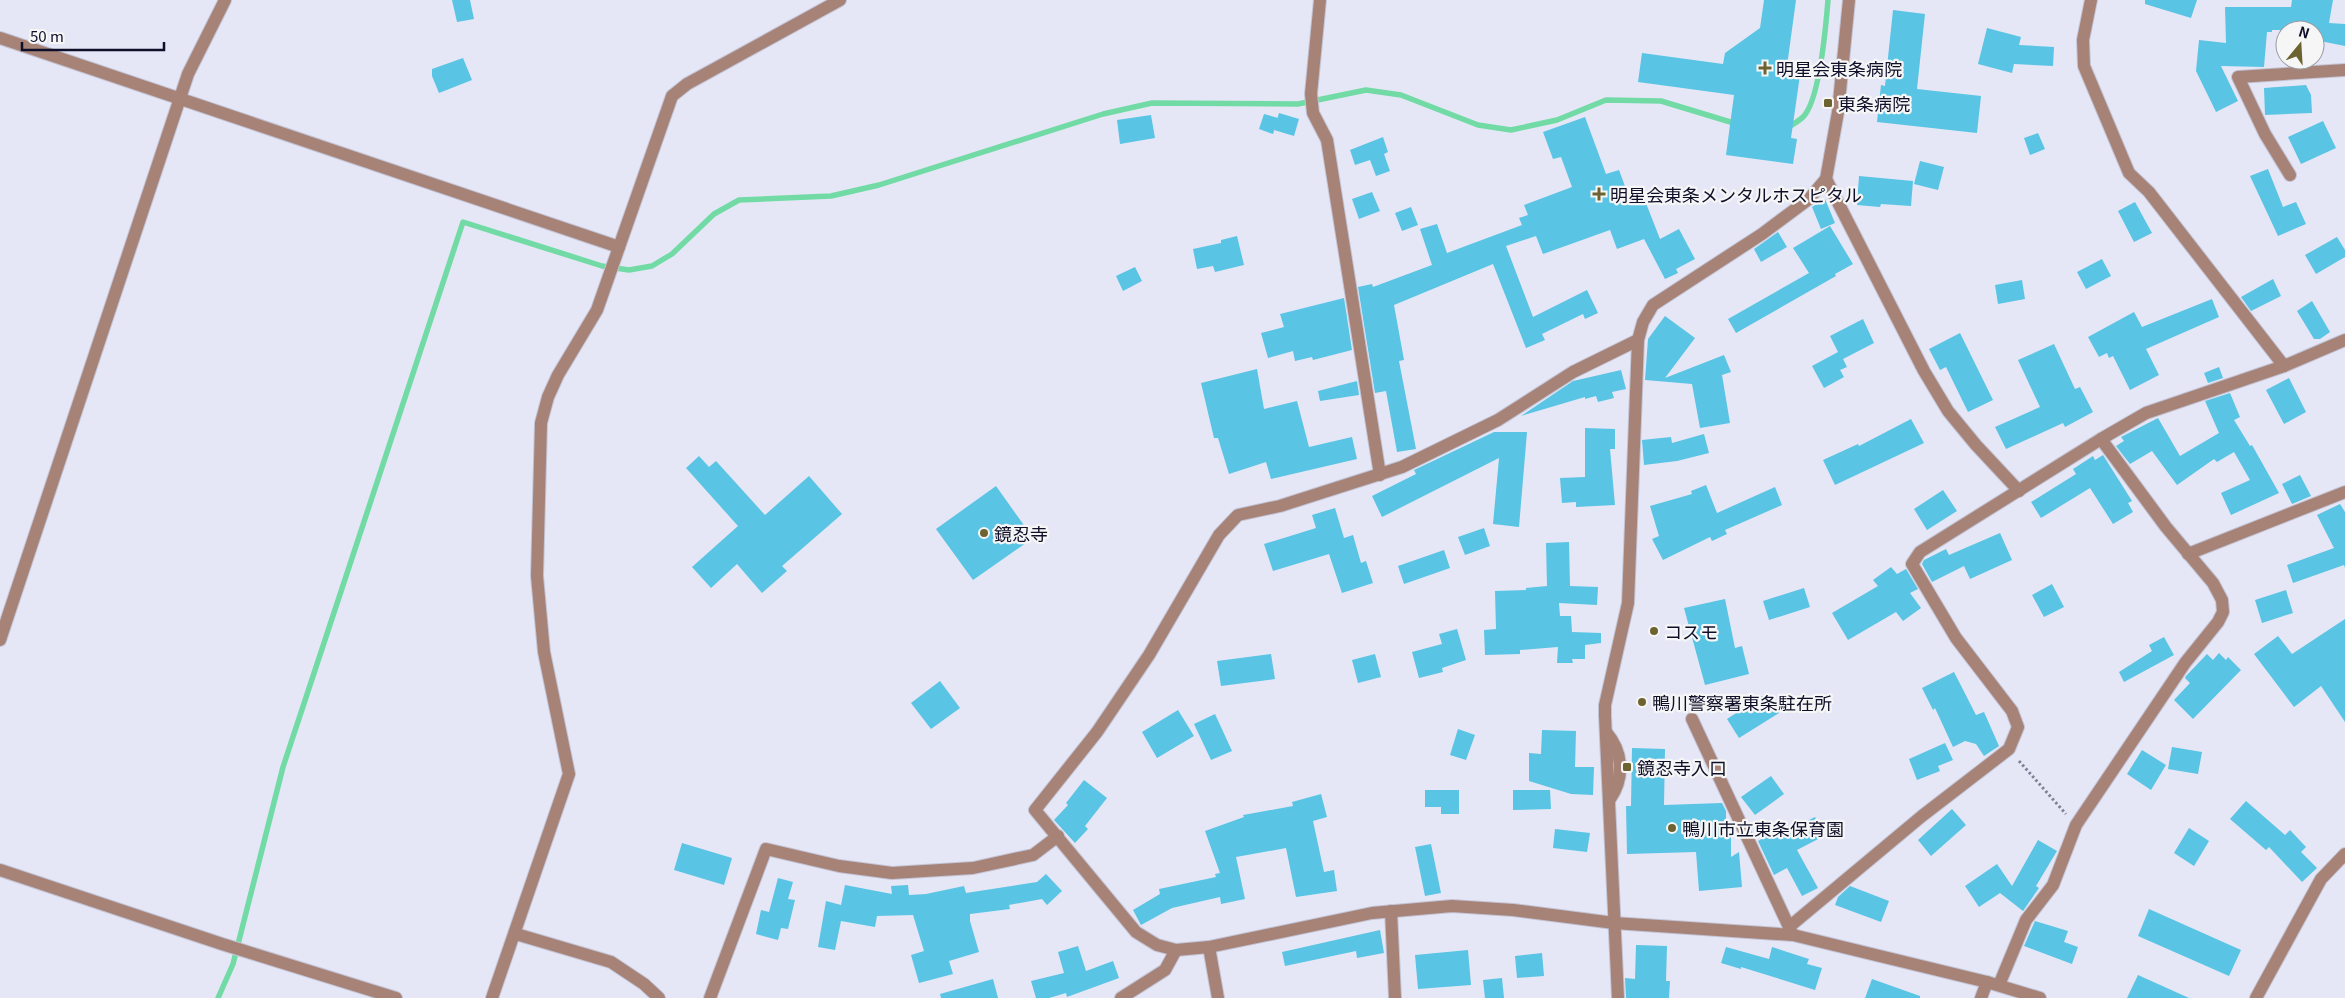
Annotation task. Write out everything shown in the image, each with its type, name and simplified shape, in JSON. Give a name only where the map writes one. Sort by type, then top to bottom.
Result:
[{"type":"street","points":[[0,640],[182,99],[188,74],[225,0]]},
{"type":"street","points":[[492,998],[516,934],[569,774],[544,652],[537,576],[540,423],[548,397],[558,375],[597,310],[672,96],[687,84],[840,0]]},
{"type":"street","points":[[1320,0],[1311,94],[1313,113],[1327,140],[1380,475]]},
{"type":"street","points":[[1618,998],[1605,705],[1628,603],[1638,340],[1643,322],[1653,305],[1762,234],[1809,199],[1826,179],[1838,112],[1849,0]]},
{"type":"street","points":[[2091,0],[2083,40],[2084,66],[2129,173],[2149,192],[2284,366]]},
{"type":"street","points":[[0,38],[182,99],[617,252]]},
{"type":"street","points":[[2290,175],[2265,134],[2238,77],[2345,70]]},
{"type":"street","points":[[1826,179],[1924,371],[1948,411],[1976,445],[2019,490]]},
{"type":"street","points":[[1638,340],[1573,372],[1498,420],[1402,467],[1280,506],[1238,515],[1219,535],[1149,655],[1097,732],[1035,810],[1136,932],[1156,945],[1176,950],[1208,947],[1372,913],[1452,906],[1513,910],[1614,923],[1791,931],[2040,998]]},
{"type":"street","points":[[1791,931],[1922,816],[2009,749],[2018,727],[2012,711],[1956,638],[1912,564],[1920,552],[2100,439],[2146,413],[2284,366],[2345,340]]},
{"type":"street","points":[[1981,998],[1993,984],[2026,920],[2053,885],[2076,825],[2184,663],[2218,622],[2223,612],[2222,600],[2212,583],[2100,439]]},
{"type":"street","points":[[2188,554],[2345,492]]},
{"type":"street","points":[[1692,719],[1791,931]]},
{"type":"street","points":[[710,998],[766,849],[839,866],[892,873],[973,868],[1033,855],[1058,836]]},
{"type":"street","points":[[2256,998],[2321,879],[2345,854]]},
{"type":"street","points":[[0,870],[222,944],[396,998]]},
{"type":"street","points":[[1391,911],[1395,998]]},
{"type":"street","points":[[516,934],[611,962],[644,984],[659,998]]},
{"type":"street","points":[[1208,947],[1218,998]]},
{"type":"street","points":[[1120,998],[1165,970],[1176,950]]},
{"type":"path","points":[[2009,749],[2076,825]]},
{"type":"building","points":[[452,0],[470,0],[474,19],[457,22]]},
{"type":"building","points":[[1764,0],[1796,0],[1787,66],[1801,68],[1791,138],[1797,139],[1793,164],[1726,155],[1734,95],[1638,82],[1642,53],[1723,64],[1725,53],[1760,28]]},
{"type":"building","points":[[2145,0],[2197,0],[2191,18],[2145,4]]},
{"type":"building","points":[[2292,0],[2333,0],[2329,23],[2345,24],[2345,46],[2325,42],[2325,20],[2275,20],[2275,30],[2267,32],[2264,67],[2221,66],[2238,101],[2216,112],[2196,71],[2199,40],[2226,43],[2225,7],[2291,7]]},
{"type":"building","points":[[1893,10],[1925,14],[1917,89],[1981,96],[1977,133],[1877,122],[1881,85],[1885,86]]},
{"type":"building","points":[[1987,28],[2021,37],[2019,45],[2054,47],[2053,66],[2014,64],[2012,73],[1978,64]]},
{"type":"building","points":[[463,58],[472,80],[439,93],[432,76],[432,69]]},
{"type":"building","points":[[2306,85],[2311,95],[2312,113],[2265,115],[2264,88]]},
{"type":"building","points":[[1279,113],[1299,119],[1294,136],[1274,130]]},
{"type":"building","points":[[1264,114],[1278,118],[1273,134],[1259,129]]},
{"type":"building","points":[[1151,115],[1155,138],[1120,144],[1117,120]]},
{"type":"building","points":[[1585,117],[1606,174],[1619,170],[1629,197],[1642,193],[1660,239],[1679,229],[1695,259],[1676,269],[1678,273],[1665,279],[1644,239],[1617,249],[1610,230],[1543,254],[1536,236],[1506,246],[1533,317],[1587,290],[1598,313],[1585,319],[1583,314],[1542,334],[1545,340],[1526,348],[1493,264],[1394,305],[1404,360],[1399,361],[1416,449],[1397,452],[1386,391],[1375,393],[1358,287],[1372,284],[1373,287],[1432,265],[1420,229],[1437,224],[1447,253],[1522,225],[1519,218],[1528,215],[1524,205],[1572,187],[1561,157],[1553,159],[1543,132]]},
{"type":"building","points":[[2323,121],[2336,148],[2301,164],[2288,137]]},
{"type":"building","points":[[2038,133],[2045,149],[2030,155],[2024,138]]},
{"type":"building","points":[[1383,137],[1388,152],[1384,154],[1390,171],[1376,176],[1370,160],[1355,165],[1350,150]]},
{"type":"building","points":[[1920,161],[1944,167],[1938,190],[1914,184]]},
{"type":"building","points":[[2268,169],[2283,207],[2296,202],[2306,224],[2278,236],[2250,176]]},
{"type":"building","points":[[1859,176],[1913,181],[1911,206],[1881,204],[1880,207],[1857,205]]},
{"type":"building","points":[[1372,192],[1380,211],[1359,219],[1352,199]]},
{"type":"building","points":[[1825,199],[1835,223],[1821,229],[1812,207]]},
{"type":"building","points":[[2135,202],[2152,233],[2134,242],[2118,211]]},
{"type":"building","points":[[1411,207],[1418,225],[1402,231],[1395,213]]},
{"type":"building","points":[[1830,226],[1853,264],[1835,274],[1836,276],[1736,333],[1728,319],[1809,273],[1793,248]]},
{"type":"building","points":[[1778,232],[1787,247],[1761,262],[1754,249]]},
{"type":"building","points":[[1237,236],[1244,265],[1215,272],[1213,266],[1197,269],[1193,249],[1221,243],[1221,240]]},
{"type":"building","points":[[2337,237],[2345,250],[2345,257],[2316,274],[2305,255]]},
{"type":"building","points":[[2102,259],[2111,276],[2086,289],[2077,272]]},
{"type":"building","points":[[1135,267],[1142,281],[1123,291],[1116,276]]},
{"type":"building","points":[[2273,279],[2281,296],[2251,311],[2241,297]]},
{"type":"building","points":[[2022,280],[2025,299],[1998,304],[1995,285]]},
{"type":"building","points":[[1344,298],[1352,350],[1313,360],[1312,357],[1295,361],[1293,351],[1268,358],[1261,333],[1284,327],[1280,314]]},
{"type":"building","points":[[2212,299],[2219,317],[2146,349],[2159,375],[2130,390],[2113,356],[2109,358],[2107,353],[2099,357],[2088,337],[2134,312],[2142,327]]},
{"type":"building","points":[[2312,301],[2330,332],[2320,339],[2314,339],[2297,311]]},
{"type":"building","points":[[1665,316],[1695,338],[1665,378],[1724,355],[1731,372],[1722,375],[1730,423],[1700,428],[1692,384],[1645,380],[1648,339]]},
{"type":"building","points":[[1863,319],[1874,343],[1843,359],[1847,367],[1840,370],[1844,377],[1824,388],[1812,366],[1838,352],[1830,336]]},
{"type":"building","points":[[1960,333],[1993,400],[1968,412],[1946,367],[1940,370],[1929,349]]},
{"type":"building","points":[[2054,344],[2075,389],[2080,387],[2093,412],[2065,427],[2063,423],[2006,449],[1995,427],[2040,407],[2018,360]]},
{"type":"building","points":[[2219,367],[2223,378],[2208,383],[2204,373]]},
{"type":"building","points":[[1257,369],[1264,409],[1297,401],[1309,447],[1352,437],[1357,459],[1271,479],[1266,462],[1229,474],[1218,438],[1214,438],[1201,383]]},
{"type":"building","points":[[1621,370],[1626,389],[1612,392],[1614,398],[1598,402],[1596,396],[1585,399],[1585,397],[1521,416],[1573,381]]},
{"type":"building","points":[[2289,378],[2306,412],[2284,424],[2266,390]]},
{"type":"building","points":[[1357,381],[1359,395],[1320,401],[1318,391]]},
{"type":"building","points":[[2230,393],[2240,417],[2234,420],[2250,446],[2252,445],[2279,493],[2231,515],[2221,493],[2250,480],[2234,452],[2217,462],[2214,459],[2177,485],[2152,451],[2130,464],[2116,446],[2124,441],[2121,437],[2158,418],[2180,456],[2219,433],[2205,401]]},
{"type":"building","points":[[1911,419],[1924,443],[1835,485],[1823,460],[1858,444],[1859,446]]},
{"type":"building","points":[[1585,428],[1615,429],[1615,449],[1610,449],[1615,505],[1576,507],[1576,502],[1562,503],[1560,478],[1585,477]]},
{"type":"building","points":[[1494,432],[1527,432],[1519,527],[1493,524],[1499,458],[1382,517],[1372,496],[1416,474],[1414,470]]},
{"type":"building","points":[[1704,434],[1709,453],[1677,461],[1644,465],[1642,440],[1671,437],[1672,443]]},
{"type":"building","points":[[2103,455],[2132,501],[2128,503],[2133,512],[2113,524],[2090,488],[2041,518],[2031,502],[2076,474],[2073,469],[2093,456],[2095,460]]},
{"type":"building","points":[[699,456],[709,467],[716,461],[765,515],[809,476],[842,514],[782,566],[787,571],[762,593],[737,564],[711,588],[692,567],[738,526],[686,468]]},
{"type":"building","points":[[2300,475],[2311,496],[2292,504],[2282,484]]},
{"type":"building","points":[[1706,485],[1717,513],[1775,487],[1782,505],[1725,530],[1727,534],[1712,541],[1710,537],[1663,560],[1652,539],[1659,536],[1650,506],[1692,494],[1691,491]]},
{"type":"building","name":"鏡忍寺","points":[[996,486],[1033,538],[973,580],[936,529]]},
{"type":"building","points":[[1943,490],[1957,511],[1927,530],[1914,509]]},
{"type":"building","points":[[2340,504],[2345,512],[2345,568],[2344,565],[2293,583],[2287,565],[2334,548],[2317,515]]},
{"type":"building","points":[[1335,508],[1344,538],[1353,535],[1361,563],[1366,561],[1373,583],[1342,593],[1329,554],[1273,571],[1264,544],[1316,528],[1312,515]]},
{"type":"building","points":[[1484,528],[1490,546],[1465,555],[1458,537]]},
{"type":"building","points":[[2000,533],[2012,560],[1970,579],[1964,566],[1932,582],[1922,564],[1924,560],[1946,549],[1949,555]]},
{"type":"building","points":[[1569,542],[1570,586],[1598,587],[1597,605],[1559,603],[1560,616],[1571,616],[1572,632],[1601,633],[1601,643],[1585,645],[1585,659],[1572,659],[1573,663],[1557,663],[1558,647],[1520,650],[1520,654],[1485,655],[1484,630],[1496,629],[1495,591],[1526,590],[1526,588],[1547,586],[1546,543]]},
{"type":"building","points":[[1444,550],[1450,568],[1404,584],[1398,566]]},
{"type":"building","points":[[1891,567],[1897,574],[1906,569],[1918,589],[1910,593],[1921,608],[1903,621],[1896,612],[1848,640],[1832,613],[1878,586],[1873,580]]},
{"type":"building","points":[[2052,584],[2064,607],[2044,617],[2032,595]]},
{"type":"building","points":[[1804,588],[1810,607],[1769,620],[1763,601]]},
{"type":"building","points":[[2286,590],[2293,613],[2262,623],[2255,600]]},
{"type":"building","points":[[1725,599],[1735,648],[1742,646],[1749,674],[1705,685],[1684,608]]},
{"type":"building","points":[[2345,619],[2345,722],[2321,686],[2294,707],[2254,654],[2278,636],[2292,654]]},
{"type":"building","points":[[1457,629],[1466,660],[1442,668],[1443,672],[1419,678],[1412,652],[1442,644],[1439,634]]},
{"type":"building","points":[[2164,637],[2174,655],[2124,682],[2119,672],[2152,651],[2149,645]]},
{"type":"building","points":[[2219,653],[2226,660],[2228,657],[2241,670],[2193,719],[2174,700],[2190,683],[2185,678],[2186,676],[2207,654],[2213,660]]},
{"type":"building","points":[[1271,654],[1275,679],[1221,686],[1217,661]]},
{"type":"building","points":[[1375,654],[1381,677],[1358,683],[1352,660]]},
{"type":"building","points":[[1954,672],[1976,715],[1984,712],[1999,746],[1984,756],[1976,744],[1965,741],[1953,747],[1935,708],[1933,710],[1922,688]]},
{"type":"building","points":[[940,681],[960,708],[931,729],[911,703]]},
{"type":"building","points":[[1762,696],[1768,696],[1779,713],[1739,738],[1727,719]]},
{"type":"building","points":[[1178,710],[1194,736],[1157,758],[1142,732]]},
{"type":"building","points":[[1215,714],[1232,751],[1211,760],[1194,724]]},
{"type":"building","points":[[1458,729],[1475,735],[1466,760],[1450,755]]},
{"type":"building","points":[[1542,730],[1576,731],[1575,767],[1594,767],[1593,795],[1571,794],[1529,781],[1529,753],[1541,754]]},
{"type":"building","points":[[1945,743],[1953,760],[1938,766],[1940,771],[1917,780],[1909,759]]},
{"type":"building","points":[[2172,747],[2202,752],[2198,774],[2168,769]]},
{"type":"building","points":[[1632,748],[1665,749],[1664,805],[1722,803],[1726,811],[1726,834],[1731,834],[1731,857],[1739,852],[1742,887],[1699,891],[1696,852],[1627,854],[1626,806],[1631,806]]},
{"type":"building","points":[[2142,750],[2166,765],[2151,790],[2127,774]]},
{"type":"building","points":[[1771,776],[1784,794],[1755,815],[1741,797]]},
{"type":"building","points":[[1084,780],[1107,798],[1085,826],[1088,829],[1075,843],[1054,820],[1068,805],[1066,803]]},
{"type":"building","points":[[1425,790],[1459,790],[1459,814],[1441,814],[1441,807],[1425,807]]},
{"type":"building","points":[[1513,790],[1550,790],[1551,809],[1513,810]]},
{"type":"building","points":[[1321,794],[1327,817],[1313,821],[1324,872],[1334,870],[1337,891],[1296,897],[1286,848],[1236,857],[1245,899],[1221,904],[1220,897],[1172,908],[1141,925],[1133,910],[1160,894],[1159,889],[1216,877],[1215,874],[1220,873],[1205,831],[1244,817],[1243,815],[1293,806],[1292,802]]},
{"type":"building","points":[[2246,801],[2285,835],[2290,830],[2306,847],[2301,852],[2317,868],[2302,882],[2269,847],[2266,850],[2230,819]]},
{"type":"building","points":[[1952,809],[1966,825],[1931,856],[1918,840]]},
{"type":"building","points":[[1815,817],[1823,834],[1819,836],[1820,838],[1797,850],[1818,888],[1802,896],[1787,868],[1774,875],[1758,841],[1776,830],[1779,835]]},
{"type":"building","points":[[2189,828],[2209,841],[2194,866],[2174,853]]},
{"type":"building","points":[[1555,829],[1590,833],[1587,852],[1553,848]]},
{"type":"building","points":[[2038,840],[2057,851],[2036,886],[2039,888],[2023,911],[2000,893],[1979,907],[1965,886],[1997,864],[2012,886]]},
{"type":"building","points":[[682,843],[732,858],[724,885],[674,870]]},
{"type":"building","points":[[1431,844],[1441,893],[1425,896],[1415,847]]},
{"type":"building","points":[[1046,874],[1062,891],[1047,905],[1042,899],[1009,905],[1010,909],[970,914],[970,921],[979,952],[949,961],[953,974],[919,983],[911,955],[924,951],[913,915],[877,916],[875,927],[841,921],[835,950],[818,947],[826,901],[841,905],[845,885],[892,894],[891,886],[908,885],[909,895],[926,894],[964,886],[966,893],[1037,882]]},
{"type":"building","points":[[778,878],[793,882],[788,899],[795,900],[788,929],[781,928],[778,940],[756,934],[761,910],[769,912]]},
{"type":"building","points":[[1850,886],[1889,901],[1881,922],[1835,905],[1838,897]]},
{"type":"building","points":[[2149,909],[2241,950],[2229,976],[2138,936]]},
{"type":"building","points":[[2035,921],[2068,931],[2064,942],[2078,947],[2072,964],[2024,946]]},
{"type":"building","points":[[1380,930],[1384,953],[1357,958],[1356,951],[1285,966],[1282,952]]},
{"type":"building","points":[[1636,945],[1667,946],[1666,981],[1670,981],[1669,998],[1626,998],[1625,978],[1635,979]]},
{"type":"building","points":[[1078,946],[1086,971],[1113,961],[1119,978],[1067,997],[1066,993],[1049,998],[1036,998],[1031,981],[1064,973],[1058,952]]},
{"type":"building","points":[[1726,947],[1769,959],[1772,947],[1809,959],[1807,964],[1822,968],[1815,990],[1741,967],[1741,969],[1721,963]]},
{"type":"building","points":[[1468,950],[1471,985],[1418,989],[1415,955]]},
{"type":"building","points":[[1542,953],[1544,976],[1517,978],[1515,956]]},
{"type":"building","points":[[2138,975],[2189,998],[2127,998]]},
{"type":"building","points":[[1502,978],[1504,998],[1485,998],[1483,980]]},
{"type":"building","points":[[993,979],[998,998],[941,998],[940,994]]},
{"type":"building","points":[[1872,979],[1920,996],[1920,998],[1865,998]]},
{"type":"waterway","points":[[1787,128],[1803,117],[1814,95],[1821,62],[1828,0]]},
{"type":"waterway","points":[[218,998],[233,964],[283,767],[463,222],[602,266],[629,270],[652,266],[672,254],[714,214],[739,200],[831,196],[879,185],[1103,114],[1152,103],[1298,104],[1366,90],[1401,95],[1478,125],[1511,130],[1557,120],[1606,100],[1661,101],[1737,124]]},
{"type":"place","name":"明星会東条病院","points":[[1765,68]]},
{"type":"place","name":"東条病院","points":[[1828,103]]},
{"type":"place","name":"明星会東条メンタルホスピタル","points":[[1599,194]]},
{"type":"place","name":"鏡忍寺","points":[[984,533]]},
{"type":"place","name":"コスモ","points":[[1654,631]]},
{"type":"place","name":"鴨川警察署東条駐在所","points":[[1642,702]]},
{"type":"place","name":"鏡忍寺入口","points":[[1627,767]]},
{"type":"place","name":"鴨川市立東条保育園","points":[[1672,828]]}]
